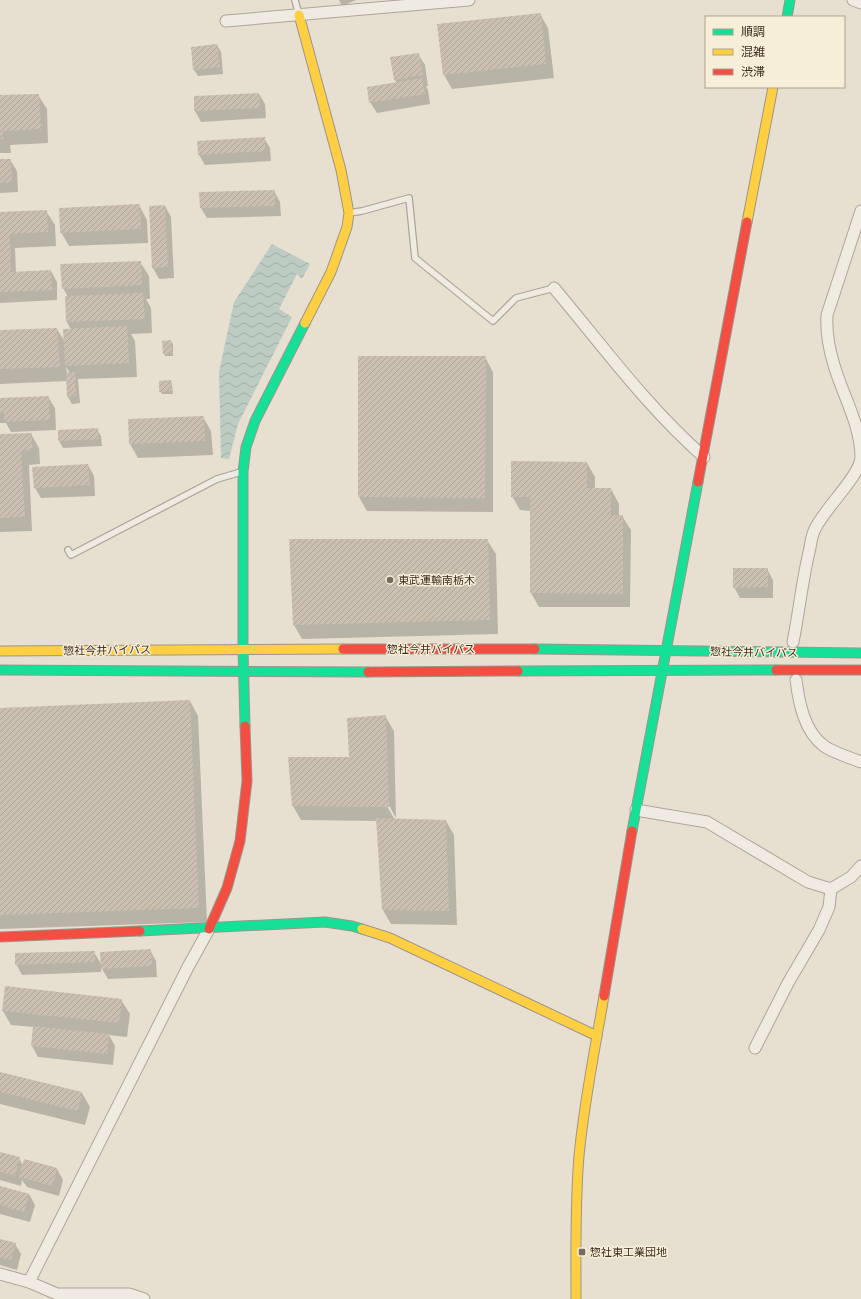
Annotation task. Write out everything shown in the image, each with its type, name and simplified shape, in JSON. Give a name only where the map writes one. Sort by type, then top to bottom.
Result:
[{"type":"street","points":[[226,21],[299,15],[404,3],[469,0]]},
{"type":"street","points":[[787,16],[790,0]]},
{"type":"street","points":[[853,0],[861,3]]},
{"type":"street","points":[[28,1282],[188,967],[209,929],[227,888],[240,841],[247,781],[244,672],[243,472],[246,446],[255,421],[331,272],[347,227],[349,213],[341,170],[299,15]]},
{"type":"street","points":[[576,1299],[575,1234],[579,1155],[585,1108],[636,810],[774,88]]},
{"type":"street","points":[[793,642],[804,572],[814,529],[833,500],[853,477],[860,461],[861,444],[852,413],[834,365],[826,329],[827,315],[861,211]]},
{"type":"street","points":[[554,288],[679,435],[704,456]]},
{"type":"street","name":"惣社今井バイパス","points":[[0,651],[244,649],[666,650],[861,653]]},
{"type":"street","name":"惣社今井バイパス","points":[[0,670],[244,672],[861,670]]},
{"type":"street","points":[[796,680],[799,703],[811,733],[824,746],[861,762]]},
{"type":"street","points":[[636,810],[707,822],[808,882],[831,889],[851,877],[861,866]]},
{"type":"street","points":[[755,1048],[829,907],[831,889]]},
{"type":"street","points":[[0,937],[209,929],[326,922],[352,926],[390,938],[597,1036]]},
{"type":"street","points":[[0,1274],[28,1282],[57,1294],[128,1294],[144,1299]]},
{"type":"lane","points":[[295,0],[299,15]]},
{"type":"lane","points":[[349,213],[362,211],[409,198],[415,258],[494,321],[516,298],[554,288]]},
{"type":"lane","points":[[68,550],[71,555],[217,479],[243,472]]},
{"type":"water","points":[[272,244],[310,264],[302,279],[297,274],[279,309],[292,317],[238,424],[229,459],[221,458],[219,372],[234,302]]},
{"type":"building","points":[[541,13],[546,64],[443,75],[437,24]]},
{"type":"building","points":[[217,44],[220,67],[193,70],[191,47]]},
{"type":"building","points":[[419,53],[423,75],[394,80],[390,57]]},
{"type":"building","points":[[422,78],[425,94],[369,103],[367,87]]},
{"type":"building","points":[[259,93],[260,108],[194,111],[194,96]]},
{"type":"building","points":[[39,94],[41,129],[3,131],[3,139],[0,139],[0,95]]},
{"type":"building","points":[[265,137],[265,151],[198,155],[197,141]]},
{"type":"building","points":[[0,159],[11,159],[12,182],[0,183]]},
{"type":"building","points":[[275,190],[275,206],[200,208],[199,192]]},
{"type":"building","points":[[140,204],[141,229],[60,233],[59,208]]},
{"type":"building","points":[[165,205],[168,267],[152,268],[149,206]]},
{"type":"building","points":[[47,210],[48,232],[10,234],[11,272],[51,270],[52,290],[0,292],[0,212]]},
{"type":"building","points":[[141,261],[142,285],[62,289],[60,264]]},
{"type":"building","points":[[143,293],[145,319],[66,322],[65,296]]},
{"type":"building","points":[[127,326],[129,363],[65,366],[63,329]]},
{"type":"building","points":[[57,328],[60,367],[0,369],[0,330]]},
{"type":"building","points":[[171,340],[172,353],[163,354],[162,341]]},
{"type":"building","points":[[358,356],[486,356],[485,498],[358,497]]},
{"type":"building","points":[[66,372],[75,372],[76,396],[67,397]]},
{"type":"building","points":[[171,380],[172,391],[159,392],[159,381]]},
{"type":"building","points":[[49,396],[50,420],[4,422],[4,412],[0,412],[0,398]]},
{"type":"building","points":[[204,416],[205,441],[129,444],[128,419]]},
{"type":"building","points":[[98,428],[99,439],[58,441],[58,430]]},
{"type":"building","points":[[32,433],[32,450],[21,451],[25,517],[0,518],[0,434]]},
{"type":"building","points":[[511,461],[587,462],[587,488],[611,488],[611,515],[623,515],[623,594],[530,593],[530,497],[511,497]]},
{"type":"building","points":[[88,464],[90,485],[34,488],[32,467]]},
{"type":"building","name":"東武運輸南栃木","points":[[289,539],[488,539],[490,620],[293,625]]},
{"type":"building","points":[[733,568],[768,568],[768,587],[733,588]]},
{"type":"building","points":[[190,700],[199,908],[0,915],[0,708]]},
{"type":"building","points":[[386,715],[389,807],[292,806],[288,757],[349,757],[347,718]]},
{"type":"building","points":[[376,818],[446,820],[449,911],[382,910]]},
{"type":"building","points":[[151,949],[152,966],[101,969],[100,952]]},
{"type":"building","points":[[95,951],[95,962],[15,965],[15,953]]},
{"type":"building","points":[[5,986],[122,999],[119,1023],[2,1011]]},
{"type":"building","points":[[33,1026],[109,1034],[107,1054],[31,1046]]},
{"type":"building","points":[[0,1072],[82,1092],[78,1111],[0,1092]]},
{"type":"building","points":[[0,1152],[20,1157],[15,1176],[0,1172]]},
{"type":"building","points":[[24,1159],[57,1168],[53,1186],[19,1177]]},
{"type":"building","points":[[0,1186],[29,1194],[24,1212],[0,1205]]},
{"type":"building","points":[[0,1239],[16,1243],[11,1260],[0,1257]]},
{"type":"traffic: fast","points":[[787,16],[790,0]]},
{"type":"traffic: fast","points":[[245,726],[243,649],[243,472],[246,447],[255,421],[305,323]]},
{"type":"traffic: fast","points":[[632,831],[698,482]]},
{"type":"traffic: fast","points":[[535,649],[861,653]]},
{"type":"traffic: fast","points":[[0,670],[368,672]]},
{"type":"traffic: fast","points":[[518,671],[776,670]]},
{"type":"traffic: fast","points":[[140,931],[325,922],[362,929]]},
{"type":"traffic: slow","points":[[299,15],[341,170],[349,213],[347,227],[331,272],[305,323]]},
{"type":"traffic: slow","points":[[747,222],[773,88]]},
{"type":"traffic: slow","points":[[0,651],[343,649]]},
{"type":"traffic: slow","points":[[362,929],[390,938],[597,1036]]},
{"type":"traffic: slow","points":[[576,1299],[576,1209],[579,1156],[587,1096],[604,996]]},
{"type":"traffic: jam","points":[[698,482],[747,222]]},
{"type":"traffic: jam","points":[[343,649],[535,649]]},
{"type":"traffic: jam","points":[[776,670],[861,670]]},
{"type":"traffic: jam","points":[[368,672],[518,671]]},
{"type":"traffic: jam","points":[[209,929],[227,888],[240,841],[247,781],[245,726]]},
{"type":"traffic: jam","points":[[604,996],[632,831]]},
{"type":"traffic: jam","points":[[0,937],[140,931]]},
{"type":"place","name":"東武運輸南栃木","points":[[390,580]]},
{"type":"place","name":"惣社東工業団地","points":[[582,1252]]}]
